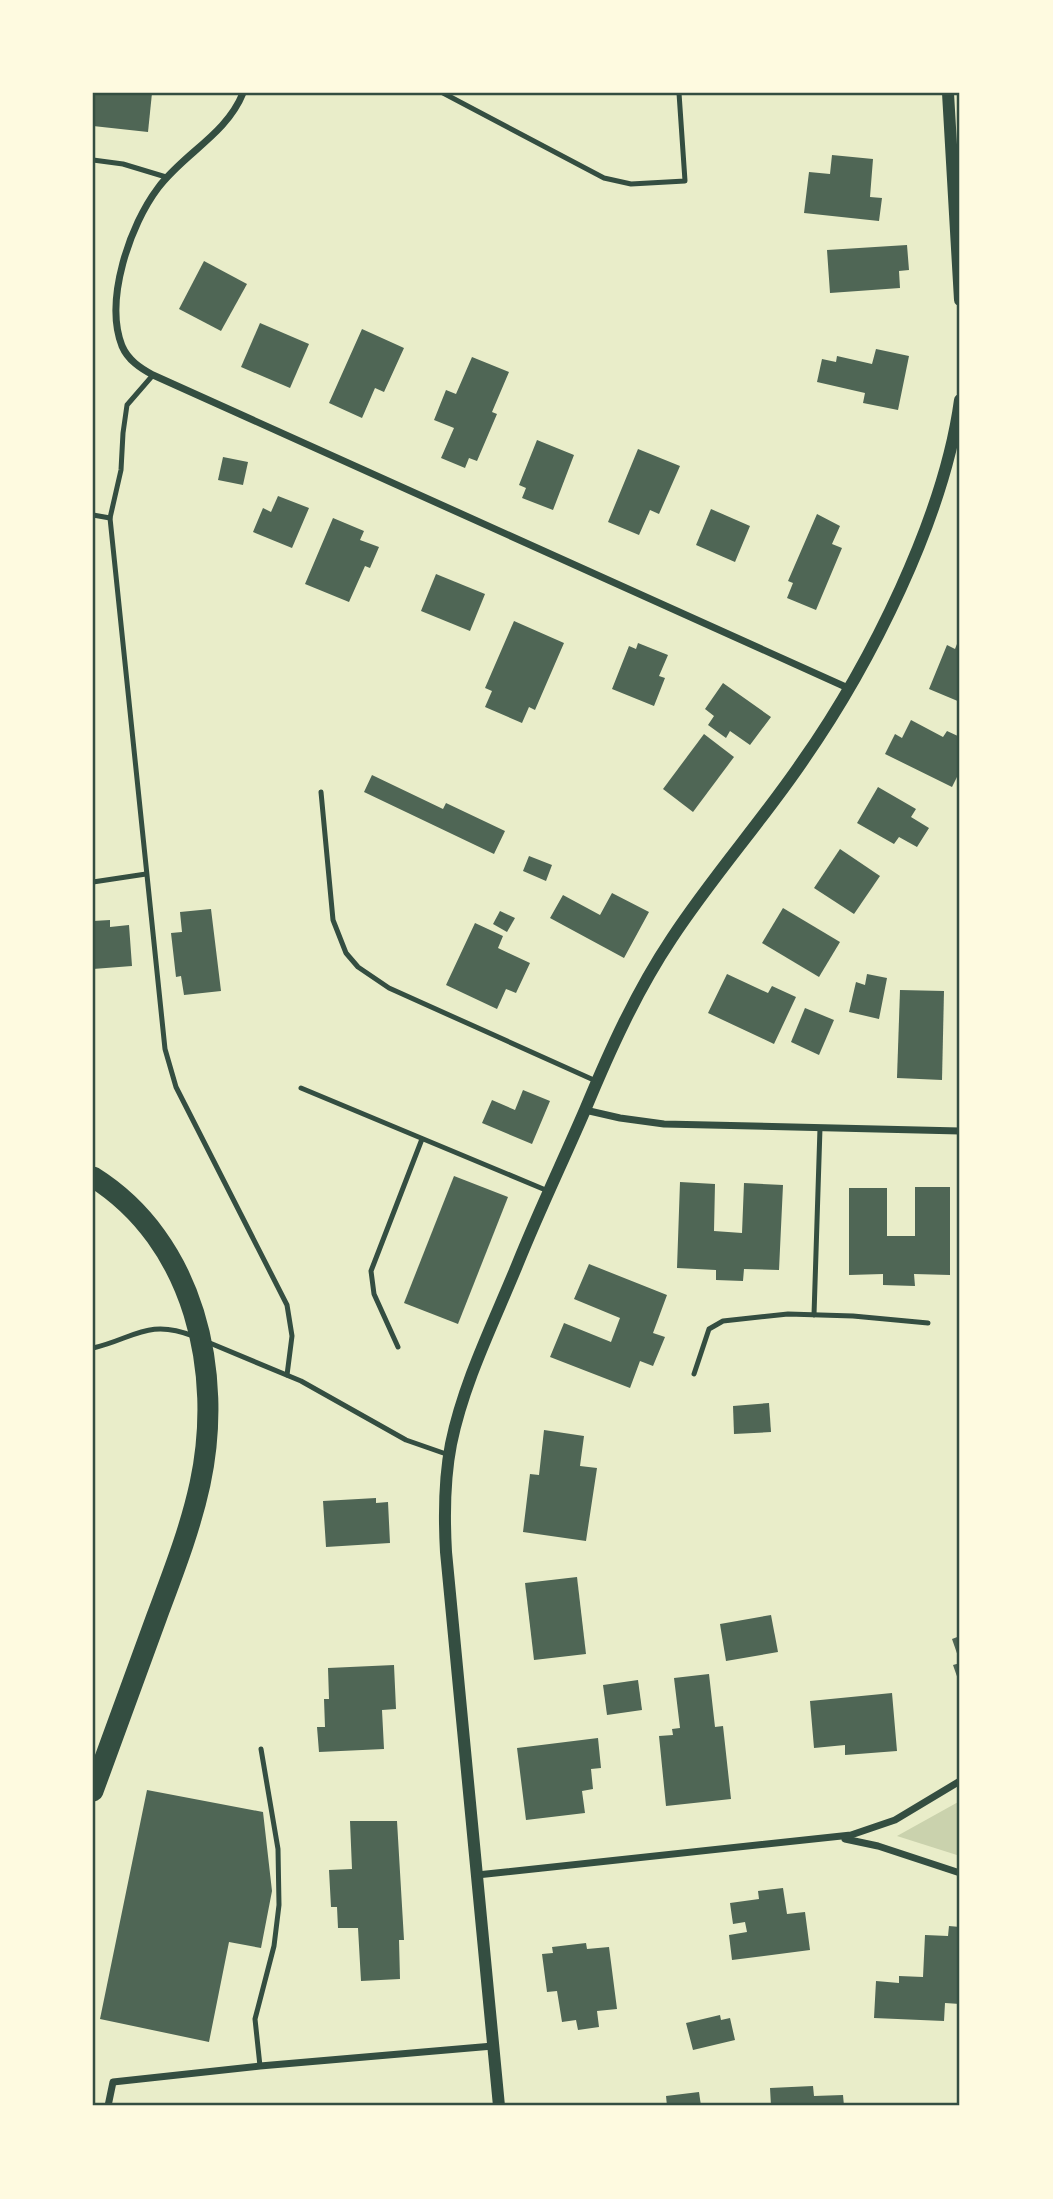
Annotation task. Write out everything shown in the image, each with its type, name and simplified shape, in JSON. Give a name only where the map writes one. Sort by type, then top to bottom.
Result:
[{"type":"highway","points":[[93,1177],[125,1202],[146,1224],[180,1275],[200,1332],[205,1362],[206,1423],[200,1484],[185,1538],[93,1791]]},
{"type":"street","points":[[243,93],[223,126],[166,177],[148,203],[133,233],[123,265],[117,299],[117,324],[122,347],[134,362],[153,375],[848,688]]},
{"type":"street","points":[[948,93],[960,300]]},
{"type":"street","points":[[499,2106],[446,1552],[444,1503],[449,1455],[462,1406],[476,1365],[548,1191],[629,1010],[655,964],[693,908],[804,760],[882,626],[919,544],[952,444],[960,400]]},
{"type":"street","points":[[584,1110],[664,1124],[960,1131]]},
{"type":"street","points":[[477,1875],[834,1838],[888,1823],[960,1781]]},
{"type":"street","points":[[834,1838],[863,1842],[960,1873]]},
{"type":"street","points":[[107,2106],[113,2082],[260,2066],[494,2046]]},
{"type":"lane","points":[[443,93],[604,178],[631,184],[685,181],[679,93]]},
{"type":"lane","points":[[93,160],[123,164],[166,177]]},
{"type":"lane","points":[[153,375],[127,405],[121,470],[110,518],[168,1063],[176,1087],[284,1295],[292,1326],[292,1347],[287,1375]]},
{"type":"lane","points":[[93,515],[110,518]]},
{"type":"lane","points":[[321,792],[333,920],[346,953],[358,967],[390,988],[596,1081]]},
{"type":"lane","points":[[93,882],[146,874]]},
{"type":"lane","points":[[301,1088],[548,1191]]},
{"type":"lane","points":[[814,1315],[820,1128]]},
{"type":"lane","points":[[398,1347],[374,1294],[370,1271],[422,1139]]},
{"type":"lane","points":[[694,1374],[706,1336],[715,1324],[766,1316],[814,1315],[928,1323]]},
{"type":"lane","points":[[93,1348],[142,1330],[164,1328],[187,1334],[287,1375],[405,1440],[449,1455]]},
{"type":"lane","points":[[260,2066],[255,2019],[274,1946],[279,1905],[278,1849],[261,1749]]},
{"type":"green space","points":[[960,1801],[960,1856],[897,1836]]},
{"type":"building","points":[[93,93],[152,93],[148,132],[93,126]]},
{"type":"building","points":[[832,155],[873,159],[870,197],[882,198],[879,221],[804,213],[809,172],[830,174]]},
{"type":"building","points":[[907,245],[909,270],[899,271],[900,288],[830,293],[827,250]]},
{"type":"building","points":[[204,261],[247,284],[221,331],[179,309]]},
{"type":"building","points":[[260,323],[309,344],[290,388],[241,367]]},
{"type":"building","points":[[362,329],[404,348],[384,392],[375,388],[362,418],[329,403]]},
{"type":"building","points":[[876,349],[909,356],[898,410],[863,403],[865,393],[817,382],[822,359],[836,362],[837,356],[872,364]]},
{"type":"building","points":[[472,357],[509,372],[492,412],[497,414],[477,461],[469,458],[465,468],[441,458],[454,428],[434,420],[446,390],[456,394]]},
{"type":"building","points":[[537,440],[574,455],[553,510],[522,498],[526,488],[519,485]]},
{"type":"building","points":[[638,449],[680,466],[659,514],[650,510],[639,535],[608,522]]},
{"type":"building","points":[[223,457],[248,462],[243,485],[218,480]]},
{"type":"building","points":[[278,496],[309,508],[292,548],[253,532],[263,508],[271,512]]},
{"type":"building","points":[[711,509],[750,526],[735,562],[696,545]]},
{"type":"building","points":[[817,514],[840,526],[832,544],[842,548],[816,610],[787,598],[793,583],[788,581]]},
{"type":"building","points":[[333,518],[364,531],[360,540],[379,547],[370,568],[365,566],[349,602],[305,584]]},
{"type":"building","points":[[436,574],[485,594],[470,631],[421,611]]},
{"type":"building","points":[[514,621],[564,643],[535,710],[529,707],[522,723],[485,707],[492,691],[485,688]]},
{"type":"building","points":[[638,643],[668,655],[659,676],[665,678],[654,706],[612,689],[629,646],[636,649]]},
{"type":"building","points":[[957,644],[960,646],[960,702],[929,689],[947,645],[955,649]]},
{"type":"building","points":[[723,683],[771,717],[750,745],[730,731],[726,738],[708,725],[714,716],[705,709]]},
{"type":"building","points":[[911,720],[943,737],[947,731],[960,737],[960,771],[952,787],[885,754],[895,734],[902,738]]},
{"type":"building","points":[[704,734],[734,757],[693,812],[663,789]]},
{"type":"building","points":[[372,775],[443,809],[446,803],[505,831],[494,854],[364,792]]},
{"type":"building","points":[[878,787],[916,809],[911,817],[929,828],[917,847],[899,837],[894,844],[857,823]]},
{"type":"building","points":[[840,849],[880,876],[854,914],[814,888]]},
{"type":"building","points":[[529,856],[552,865],[546,881],[523,871]]},
{"type":"building","points":[[612,893],[649,912],[624,958],[550,918],[563,895],[600,915]]},
{"type":"building","points":[[783,908],[840,942],[819,977],[762,943]]},
{"type":"building","points":[[211,909],[221,991],[184,995],[181,976],[176,977],[171,933],[182,932],[180,912]]},
{"type":"building","points":[[500,911],[515,918],[507,932],[493,924]]},
{"type":"building","points":[[110,920],[110,927],[129,925],[132,966],[93,969],[93,921]]},
{"type":"building","points":[[475,923],[503,936],[498,948],[530,963],[516,993],[506,989],[497,1009],[446,985]]},
{"type":"building","points":[[727,974],[768,993],[772,986],[796,997],[774,1044],[708,1013]]},
{"type":"building","points":[[867,974],[887,978],[879,1019],[849,1012],[856,982],[865,985]]},
{"type":"building","points":[[900,990],[944,991],[942,1080],[897,1078]]},
{"type":"building","points":[[805,1008],[834,1020],[819,1055],[791,1042]]},
{"type":"building","points":[[523,1090],[550,1101],[532,1144],[482,1123],[492,1100],[515,1110]]},
{"type":"building","points":[[454,1176],[508,1197],[458,1324],[404,1303]]},
{"type":"building","points":[[680,1182],[715,1184],[714,1231],[742,1233],[744,1183],[783,1185],[779,1270],[744,1269],[743,1281],[716,1280],[716,1270],[677,1268]]},
{"type":"building","points":[[915,1187],[950,1187],[950,1275],[914,1274],[915,1286],[883,1285],[883,1274],[849,1275],[849,1188],[887,1188],[887,1236],[915,1236]]},
{"type":"building","points":[[589,1264],[667,1295],[653,1333],[665,1337],[653,1366],[640,1361],[630,1388],[550,1357],[564,1323],[611,1342],[620,1318],[574,1299]]},
{"type":"building","points":[[769,1403],[771,1432],[734,1434],[733,1406]]},
{"type":"building","points":[[544,1430],[584,1436],[580,1466],[597,1468],[586,1541],[523,1532],[530,1474],[539,1475]]},
{"type":"building","points":[[376,1498],[376,1503],[388,1502],[390,1543],[326,1547],[323,1501]]},
{"type":"building","points":[[577,1577],[586,1654],[534,1660],[525,1583]]},
{"type":"building","points":[[771,1615],[778,1652],[726,1661],[720,1624]]},
{"type":"building","points":[[960,1636],[960,1662],[952,1639]]},
{"type":"building","points":[[960,1663],[960,1685],[953,1665]]},
{"type":"building","points":[[394,1665],[396,1709],[382,1710],[384,1749],[319,1752],[317,1727],[325,1727],[324,1699],[329,1699],[328,1668]]},
{"type":"building","points":[[709,1674],[715,1727],[723,1726],[731,1799],[666,1806],[659,1736],[673,1735],[672,1729],[680,1728],[674,1678]]},
{"type":"building","points":[[638,1680],[642,1710],[607,1715],[603,1685]]},
{"type":"building","points":[[892,1693],[897,1751],[845,1755],[845,1745],[814,1748],[810,1701]]},
{"type":"building","points":[[598,1738],[601,1768],[591,1769],[593,1789],[582,1791],[585,1813],[526,1820],[517,1748]]},
{"type":"building","points":[[147,1790],[263,1812],[272,1891],[261,1948],[229,1942],[209,2042],[100,2019]]},
{"type":"building","points":[[350,1821],[397,1821],[404,1940],[399,1940],[400,1979],[361,1981],[358,1928],[338,1928],[337,1907],[331,1907],[329,1870],[352,1869]]},
{"type":"building","points":[[783,1888],[787,1914],[805,1912],[810,1950],[732,1960],[729,1935],[747,1932],[745,1922],[733,1924],[730,1903],[759,1899],[758,1891]]},
{"type":"building","points":[[949,1926],[960,1927],[960,2004],[945,2003],[944,2021],[874,2018],[876,1981],[899,1983],[899,1976],[923,1977],[925,1935],[948,1936]]},
{"type":"building","points":[[586,1943],[587,1949],[609,1947],[617,2009],[597,2011],[599,2027],[578,2030],[576,2020],[562,2022],[557,1991],[547,1992],[542,1954],[553,1953],[552,1947]]},
{"type":"building","points":[[720,2015],[721,2020],[730,2018],[735,2040],[693,2050],[686,2023]]},
{"type":"building","points":[[813,2086],[814,2096],[843,2095],[844,2106],[771,2106],[770,2088]]},
{"type":"building","points":[[699,2092],[701,2106],[667,2106],[666,2096]]}]
